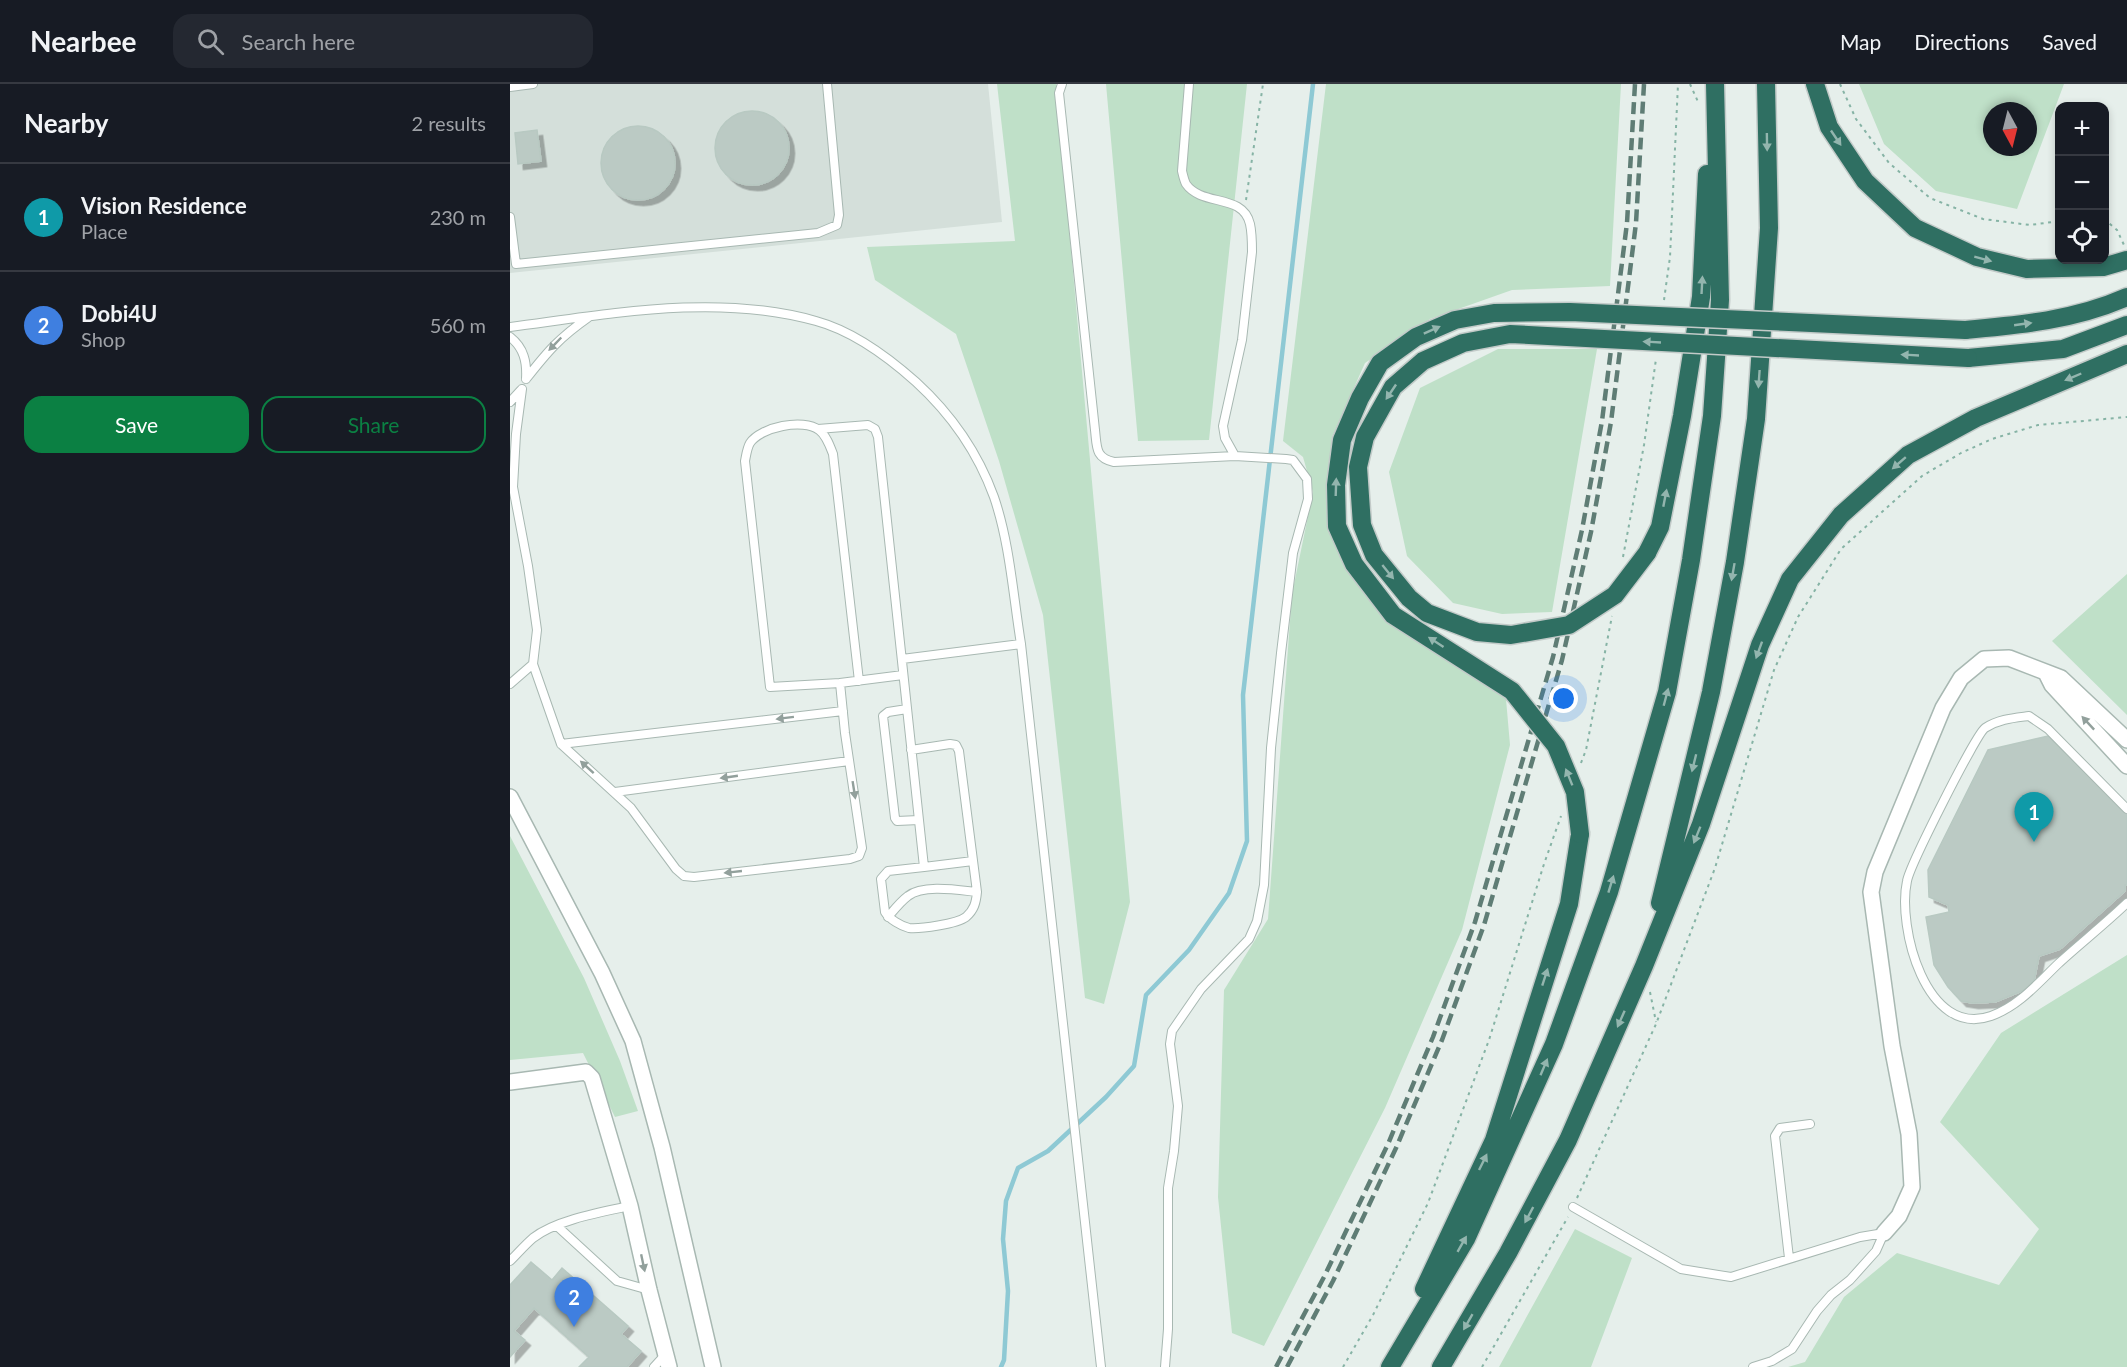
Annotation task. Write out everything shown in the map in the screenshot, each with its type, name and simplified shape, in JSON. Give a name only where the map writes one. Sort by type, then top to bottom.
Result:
[{"type":"highway","points":[[1713,84],[1701,297],[1682,416],[1660,526],[1647,553],[1615,595],[1569,625],[1511,635],[1477,632],[1427,613],[1409,598],[1374,555],[1362,525],[1358,467],[1365,437],[1393,387],[1423,361],[1463,343],[1510,334],[1968,358],[2063,349],[2127,325]]},
{"type":"highway","points":[[1389,1367],[1466,1239],[1554,1044],[1609,892],[1667,692],[1691,560],[1712,416],[1720,300],[1713,84]]},
{"type":"highway","points":[[1644,966],[1711,693],[1735,562],[1756,419],[1769,228],[1766,84]]},
{"type":"highway","points":[[1815,84],[1829,127],[1865,181],[1915,228],[1977,257],[2027,269],[2103,267],[2126,253]]},
{"type":"highway","points":[[1389,1367],[1494,1140],[1569,904],[1580,834],[1575,792],[1556,746],[1512,691],[1393,615],[1354,564],[1337,525],[1335,485],[1342,440],[1360,398],[1380,363],[1416,337],[1445,324],[1494,313],[1570,312],[1965,330],[2059,319],[2102,308],[2127,297]]},
{"type":"highway","points":[[1441,1367],[1508,1253],[1568,1140],[1644,966],[1701,824],[1760,645],[1790,579],[1841,515],[1908,456],[1976,418],[2127,354]]},
{"type":"street","points":[[1884,1233],[1899,1216],[1912,1187],[1909,1134],[1892,1046],[1871,892],[1875,872],[1943,708],[1961,678],[1984,659],[2009,658],[2061,678],[2126,738]]},
{"type":"street","points":[[2046,673],[2052,685],[2127,766]]},
{"type":"street","points":[[510,797],[602,973],[633,1041],[662,1147],[713,1367]]},
{"type":"street","points":[[510,1082],[586,1072],[592,1078],[630,1206],[668,1360]]},
{"type":"lane","points":[[510,87],[533,84]]},
{"type":"lane","points":[[510,217],[513,265],[818,233],[837,225],[839,215],[827,84]]},
{"type":"lane","points":[[1062,84],[1059,93],[1095,430],[1100,455],[1114,462],[1235,456],[1287,459],[1293,460],[1307,479],[1308,499],[1293,553],[1282,642],[1271,748],[1264,885],[1257,921],[1249,939],[1201,989],[1172,1031],[1170,1044],[1178,1106],[1168,1188],[1168,1329],[1165,1367]]},
{"type":"lane","points":[[1189,84],[1182,171],[1186,183],[1194,192],[1234,204],[1244,211],[1250,222],[1252,252],[1242,340],[1224,426],[1225,438],[1235,456]]},
{"type":"lane","points":[[510,327],[590,316],[701,307],[767,311],[818,321],[864,342],[898,366],[932,397],[958,427],[980,464],[1005,533],[1021,644],[1101,1367]]},
{"type":"lane","points":[[590,316],[563,335],[526,379],[522,389],[512,484],[528,566],[537,630],[533,664],[561,744],[631,808],[676,869],[684,876],[693,877],[850,859],[859,856],[862,848],[840,683]]},
{"type":"lane","points":[[510,337],[524,353],[527,366],[526,379]]},
{"type":"lane","points":[[510,402],[522,389]]},
{"type":"lane","points":[[903,675],[840,683],[770,687],[745,461],[750,444],[764,431],[784,425],[806,425],[818,429],[868,425],[875,429],[878,437],[924,867]]},
{"type":"lane","points":[[818,429],[824,435],[833,454],[859,681]]},
{"type":"lane","points":[[902,659],[1021,644]]},
{"type":"lane","points":[[510,684],[533,664]]},
{"type":"lane","points":[[906,709],[888,712],[883,716],[895,818],[897,821],[919,820]]},
{"type":"lane","points":[[561,744],[843,711]]},
{"type":"lane","points":[[2127,808],[2048,729],[2029,716],[2007,718],[1984,729],[1932,823],[1907,880],[1904,909],[1909,943],[1931,994],[1949,1011],[1967,1019],[1991,1016],[2026,996],[2059,963],[2127,903]]},
{"type":"lane","points":[[2114,751],[2126,738]]},
{"type":"lane","points":[[911,750],[950,744],[956,745],[959,751],[977,892],[975,908],[959,921],[917,928],[907,927],[888,917],[885,912],[881,879],[888,871],[973,861]]},
{"type":"lane","points":[[615,792],[849,761]]},
{"type":"lane","points":[[888,917],[909,895],[923,890],[977,892]]},
{"type":"lane","points":[[1789,1258],[1775,1136],[1780,1128],[1810,1124]]},
{"type":"lane","points":[[510,1261],[535,1237],[557,1226],[630,1206]]},
{"type":"lane","points":[[1573,1207],[1681,1269],[1731,1277],[1860,1237],[1884,1233]]},
{"type":"lane","points":[[557,1226],[617,1281],[649,1290]]},
{"type":"lane","points":[[1753,1367],[1772,1361],[1792,1349],[1824,1303],[1850,1280],[1876,1251],[1884,1233]]},
{"type":"lane","points":[[654,1367],[668,1360]]},
{"type":"path","points":[[1244,211],[1263,84]]},
{"type":"path","points":[[1840,84],[1856,119],[1889,163],[1930,198],[1983,219],[2030,225],[2055,222]]},
{"type":"path","points":[[2109,223],[2117,230],[2126,253]]},
{"type":"path","points":[[1482,1367],[1573,1207],[1656,1024],[1711,879],[1774,669],[1798,617],[1841,549],[1922,476],[1961,453],[1992,439],[2038,425],[2127,417]]},
{"type":"shaded area","points":[[510,84],[988,84],[1002,222],[510,273]]},
{"type":"green space","points":[[997,84],[1056,84],[1130,902],[1104,1004],[1085,998],[1043,615],[999,461],[956,334],[875,280],[867,247],[1015,241]]},
{"type":"green space","points":[[1106,84],[1247,84],[1209,440],[1138,441]]},
{"type":"green space","points":[[1326,84],[1621,84],[1610,286],[1512,290],[1430,319],[1365,363],[1332,437],[1327,508],[1344,561],[1387,622],[1506,699],[1510,745],[1462,930],[1385,1108],[1264,1346],[1232,1333],[1218,1197],[1224,990],[1268,919],[1292,594],[1313,492],[1303,457],[1283,441]]},
{"type":"green space","points":[[1859,84],[2064,84],[2057,102],[2055,102],[2055,108],[2037,156],[2037,102],[1983,102],[1983,156],[2037,156],[2017,209],[1936,191],[1884,144]]},
{"type":"green space","points":[[1498,349],[1597,349],[1552,612],[1502,614],[1453,603],[1407,556],[1389,472],[1420,388]]},
{"type":"green space","points":[[2127,574],[2127,715],[2052,641]]},
{"type":"green space","points":[[510,836],[584,978],[620,1061],[638,1111],[615,1117],[583,1053],[510,1060]]},
{"type":"green space","points":[[2127,955],[2127,1367],[1788,1367],[1805,1362],[1844,1297],[1897,1253],[1999,1285],[2039,1229],[1940,1122],[2001,1033]]},
{"type":"green space","points":[[1575,1229],[1632,1258],[1591,1367],[1499,1367]]},
{"type":"building","points":[[752,111],[766,114],[778,122],[786,134],[789,148],[786,162],[778,174],[766,182],[752,185],[738,182],[726,174],[718,162],[715,148],[718,134],[726,122],[738,114]]},
{"type":"building","points":[[638,126],[652,129],[664,137],[672,149],[675,163],[672,177],[664,189],[652,197],[638,200],[624,197],[612,189],[604,177],[601,163],[604,149],[612,137],[624,129]]},
{"type":"building","points":[[537,130],[541,161],[518,164],[515,133]]},
{"type":"building","points":[[2048,736],[2127,814],[2127,885],[2125,885],[2125,891],[2060,949],[2039,956],[2034,981],[2024,990],[1995,1002],[1961,1001],[1948,987],[1934,965],[1926,917],[1949,912],[1948,905],[1929,897],[1928,870],[1988,750]]},
{"type":"building","points":[[531,1262],[552,1280],[562,1268],[628,1326],[621,1334],[641,1351],[627,1367],[579,1367],[589,1357],[534,1308],[514,1331],[525,1340],[510,1357],[510,1285]]},
{"type":"waterway","points":[[1001,1367],[1004,1360],[1008,1291],[1003,1239],[1006,1201],[1018,1168],[1048,1151],[1106,1097],[1134,1066],[1146,995],[1189,950],[1229,893],[1247,841],[1243,695],[1313,84]]},
{"type":"railway","points":[[1276,1367],[1324,1277],[1388,1144],[1433,1037],[1475,922],[1553,657],[1582,530],[1602,421],[1627,223],[1635,84]]},
{"type":"railway","points":[[1287,1367],[1333,1281],[1396,1148],[1442,1040],[1484,925],[1562,660],[1591,532],[1611,422],[1636,223],[1644,84]]},
{"type":"place","name":"Vision Residence","points":[[2034,842]]},
{"type":"place","name":"Dobi4U","points":[[574,1327]]}]
